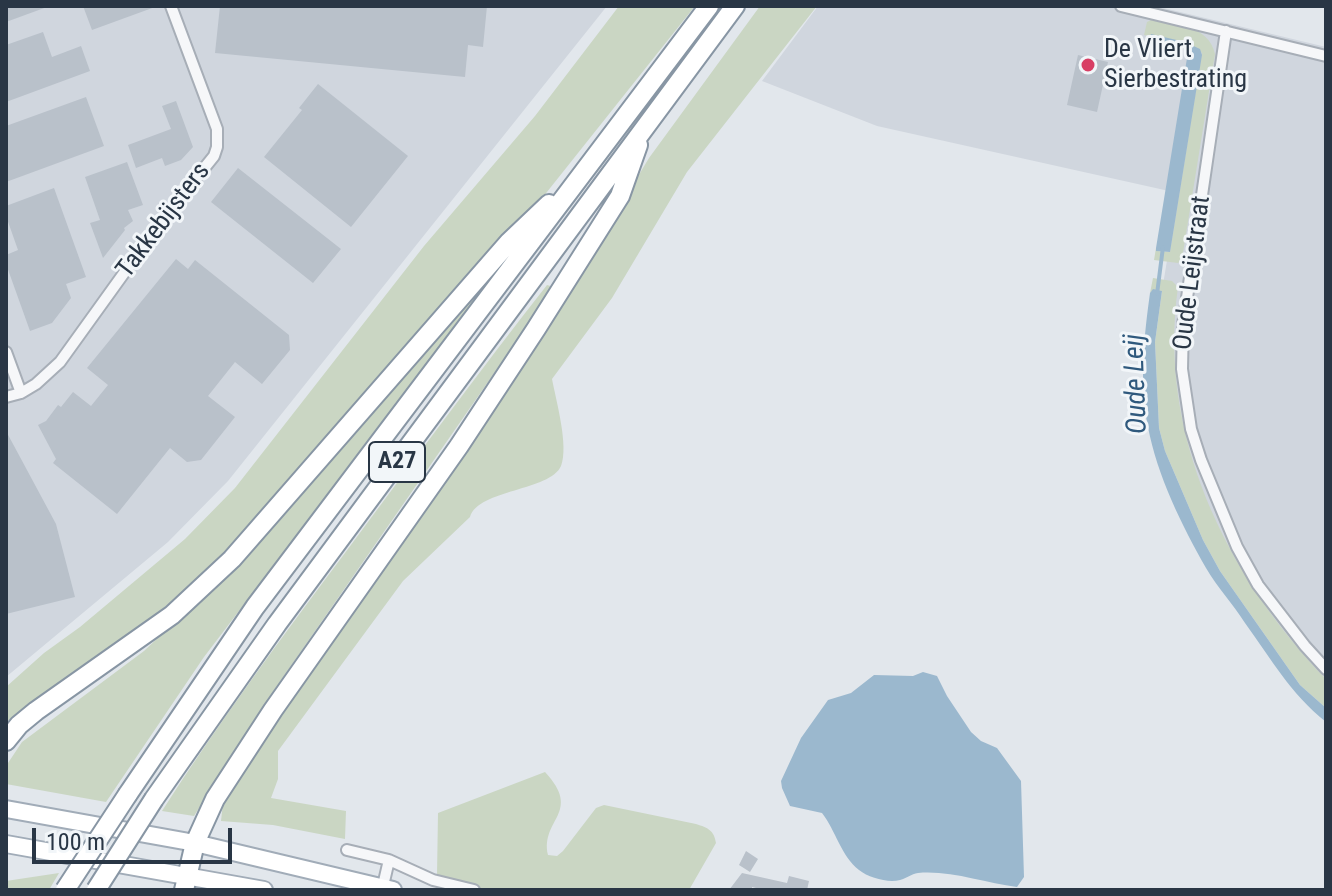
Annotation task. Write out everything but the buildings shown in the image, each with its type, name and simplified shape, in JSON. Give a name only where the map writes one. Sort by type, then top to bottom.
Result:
[{"type":"highway","name":"A27","points":[[65,890],[255,607],[709,6]]},
{"type":"highway","name":"A27","points":[[96,890],[154,799],[277,624],[735,6]]},
{"type":"highway","name":"A27","points":[[195,843],[215,799],[242,756],[459,446],[612,209],[620,196],[645,128]]},
{"type":"highway","name":"A27","points":[[6,741],[36,711],[172,615],[232,559],[509,242],[587,170]]},
{"type":"highway","points":[[185,882],[195,843]]},
{"type":"main road","points":[[6,809],[195,843],[386,889]]},
{"type":"main road","points":[[6,844],[185,882],[264,890]]},
{"type":"street","name":"Takkebijsters","points":[[6,397],[36,384],[60,362],[160,223],[214,156],[217,129],[171,6]]},
{"type":"street","points":[[1121,6],[1326,56]]},
{"type":"street","name":"Oude Leijstraat","points":[[1226,31],[1183,325],[1182,369],[1191,429],[1237,547],[1258,585],[1326,669]]},
{"type":"street","points":[[6,352],[21,393]]},
{"type":"street","points":[[347,850],[389,860],[433,880],[474,890]]},
{"type":"street","points":[[386,889],[389,860]]},
{"type":"shaded area","points":[[6,6],[607,6],[228,481],[168,542],[6,677]]},
{"type":"shaded area","points":[[818,6],[1155,6],[1326,47],[1326,708],[1165,451],[1162,291],[1178,193],[877,126],[762,81]]},
{"type":"green space","points":[[619,6],[695,6],[539,202],[254,528],[195,583],[152,617],[6,722],[6,687],[185,539],[235,488],[424,246],[535,116]]},
{"type":"green space","points":[[760,6],[817,6],[687,172],[612,298],[552,379],[563,435],[561,466],[543,481],[500,495],[476,508],[403,581],[278,751],[278,779],[271,798],[346,811],[345,839],[273,825],[221,821],[223,803],[235,783],[608,226],[649,158]]},
{"type":"green space","points":[[1151,20],[1198,32],[1212,44],[1215,54],[1182,259],[1178,263],[1154,260],[1156,248],[1157,251],[1170,252],[1202,53],[1182,42],[1144,35],[1147,22]]},
{"type":"green space","points":[[505,261],[204,657],[106,802],[6,784],[8,763],[22,742],[144,651],[260,541]]},
{"type":"green space","points":[[1153,278],[1172,281],[1178,287],[1174,342],[1178,396],[1189,448],[1207,499],[1230,548],[1258,595],[1326,679],[1326,708],[1300,685],[1220,571],[1203,540],[1165,451],[1159,428],[1155,342],[1162,291],[1153,290],[1150,293]]},
{"type":"green space","points":[[547,285],[554,287],[270,696],[194,816],[162,811],[274,648]]},
{"type":"green space","points":[[545,772],[556,786],[561,807],[547,843],[548,855],[557,856],[563,851],[596,808],[604,805],[696,824],[710,830],[716,843],[689,890],[484,890],[437,875],[438,813]]},
{"type":"green space","points":[[59,873],[49,890],[6,890],[6,881]]},
{"type":"water","points":[[1151,34],[1185,42],[1200,49],[1202,55],[1170,252],[1156,251],[1156,248],[1188,52],[1183,46],[1150,37]]},
{"type":"water","points":[[1153,289],[1162,291],[1155,342],[1159,428],[1165,451],[1203,540],[1220,571],[1300,685],[1326,708],[1326,722],[1292,688],[1210,575],[1171,500],[1152,445],[1145,410],[1144,343]]},
{"type":"water","points":[[923,672],[937,676],[971,732],[981,741],[997,748],[1021,781],[1024,877],[1017,887],[942,873],[918,873],[895,881],[868,875],[848,858],[822,813],[790,806],[782,788],[781,781],[801,738],[828,700],[851,693],[874,675],[913,676]]},
{"type":"waterway","name":"Oude Leij","points":[[1157,294],[1163,247]]},
{"type":"place","name":"De Vliert Sierbestrating","points":[[1088,65]]}]
